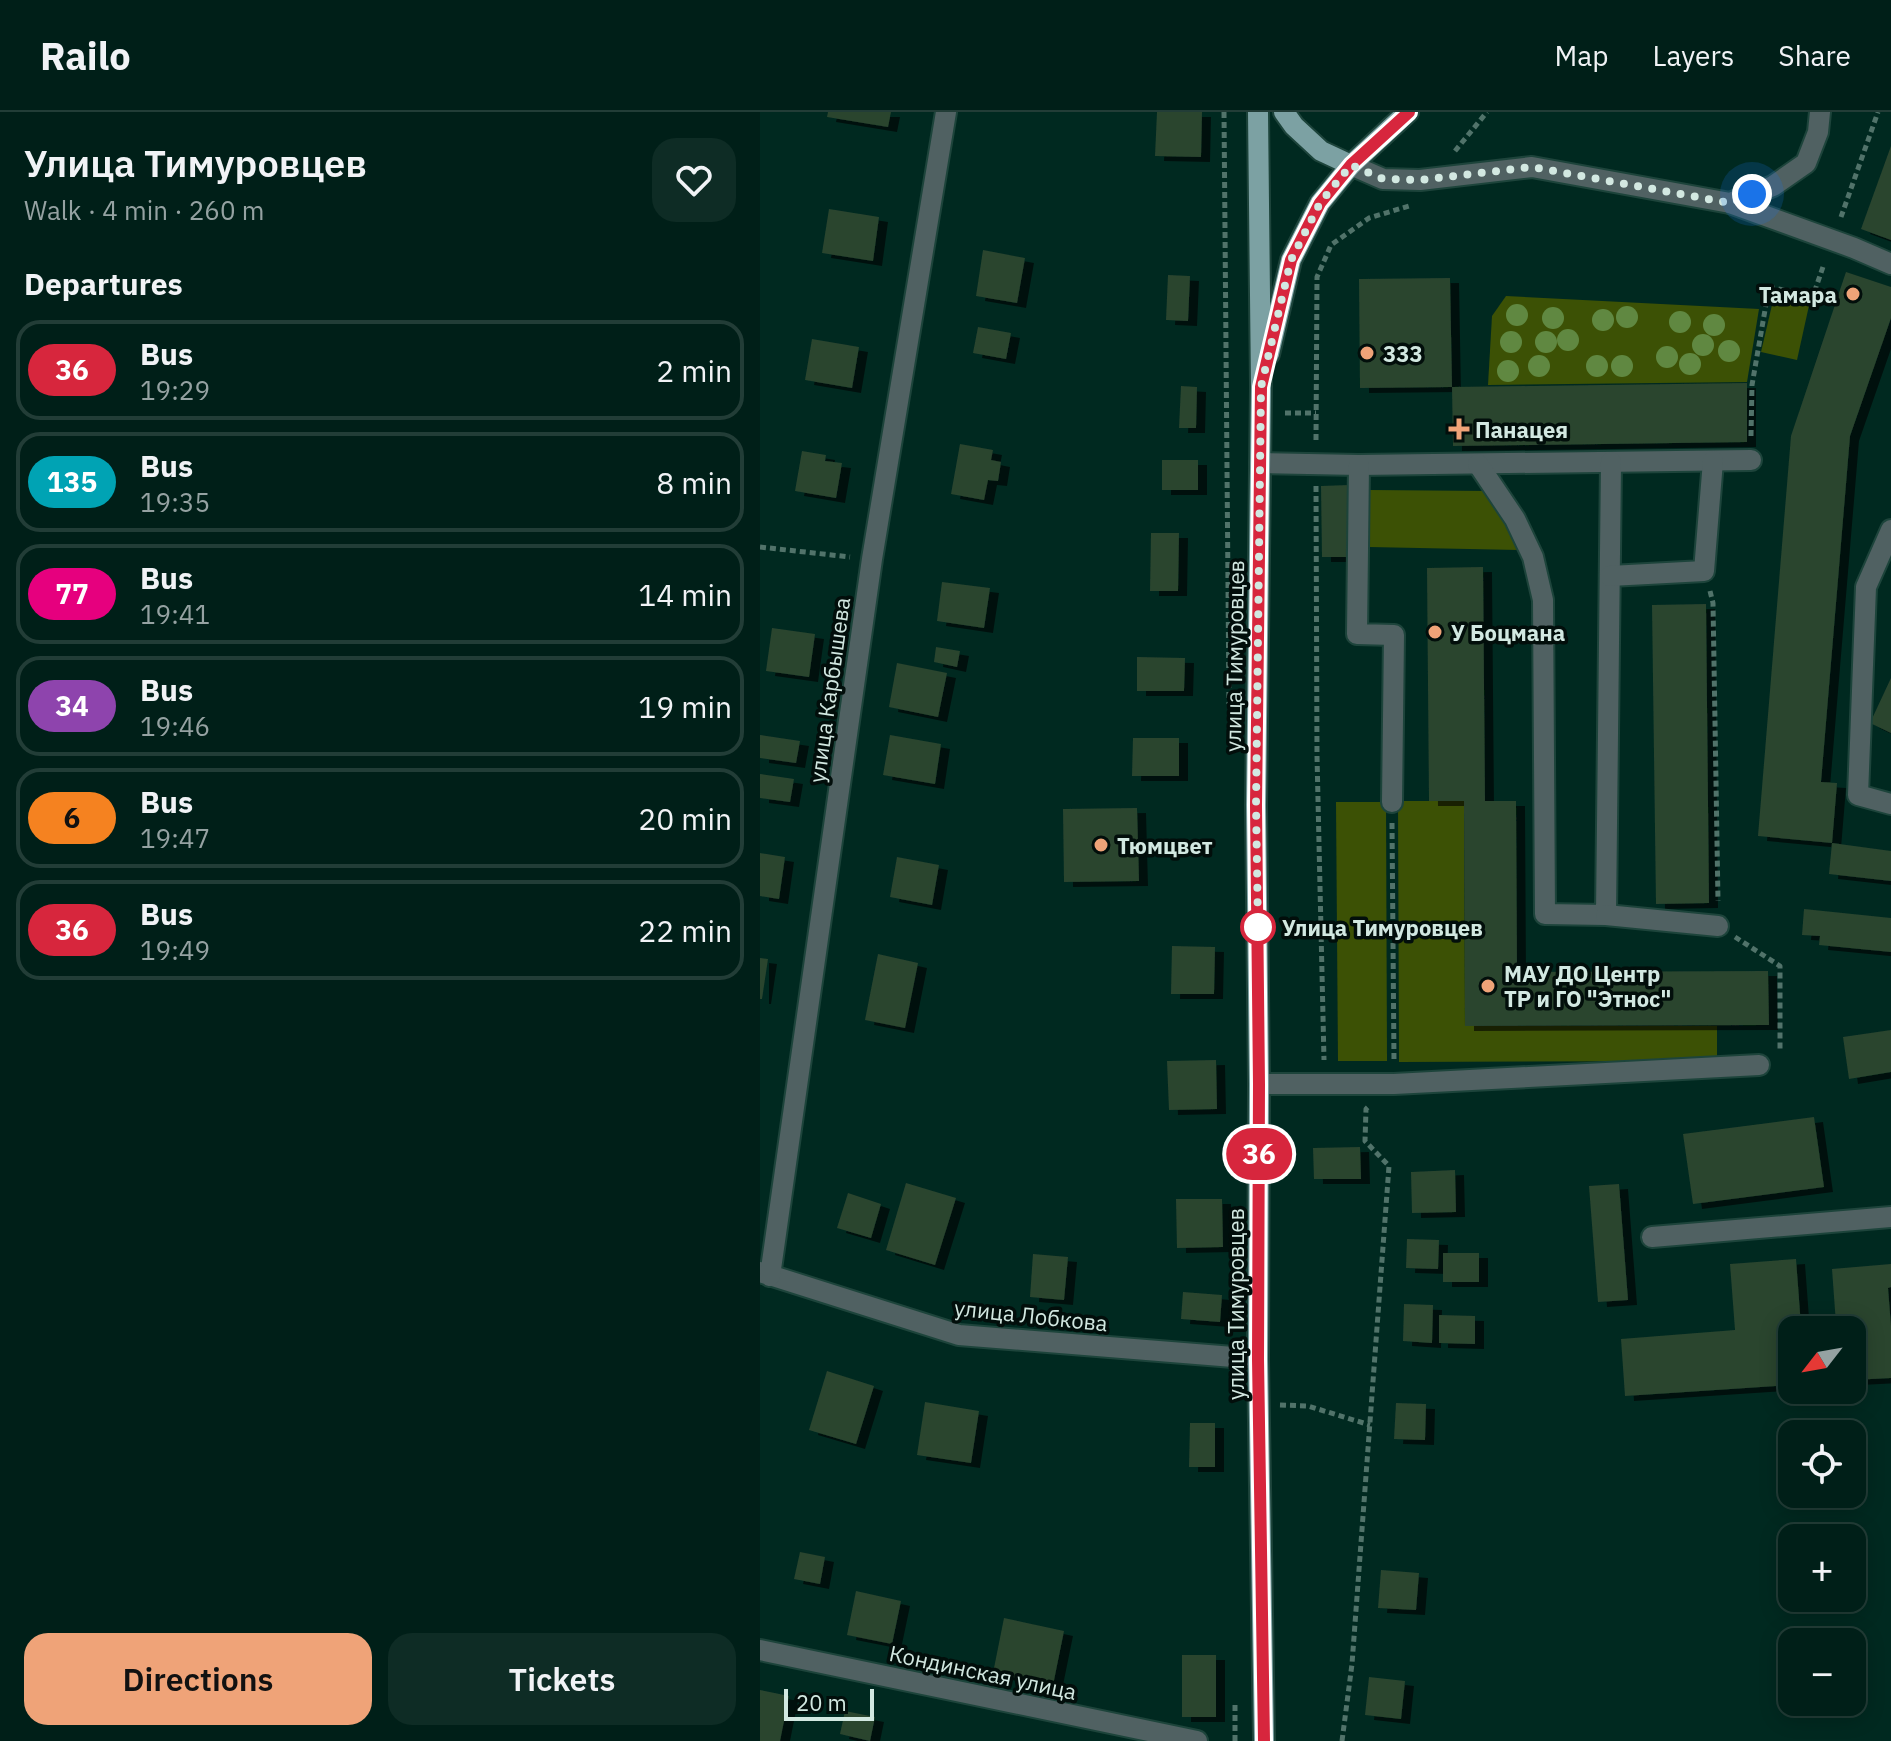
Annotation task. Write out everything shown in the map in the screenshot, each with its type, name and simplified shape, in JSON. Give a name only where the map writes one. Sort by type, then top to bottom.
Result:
[{"type":"main road","name":"улица Тимуровцев","points":[[1258,112],[1261,387],[1256,805],[1258,1359],[1264,1741]]},
{"type":"main road","points":[[1284,112],[1321,151],[1351,165]]},
{"type":"main road","name":"улица Тимуровцев","points":[[1261,387],[1291,260],[1320,203],[1351,165],[1408,112]]},
{"type":"street","name":"улица Карбышева","points":[[765,1274],[872,559],[946,112]]},
{"type":"street","points":[[1730,203],[1773,186],[1806,163],[1818,132],[1820,112]]},
{"type":"street","points":[[1351,165],[1383,179],[1420,180],[1532,167],[1730,203],[1891,264]]},
{"type":"street","points":[[1260,463],[1359,465],[1751,460]]},
{"type":"street","points":[[1610,576],[1704,571],[1713,461]]},
{"type":"street","points":[[1606,915],[1611,462]]},
{"type":"street","points":[[1478,464],[1515,519],[1533,557],[1543,600],[1545,914],[1606,915],[1718,926]]},
{"type":"street","points":[[1359,465],[1357,634],[1394,635],[1392,802]]},
{"type":"street","points":[[1891,530],[1866,587],[1858,795],[1891,804]]},
{"type":"street","points":[[1259,1084],[1394,1084],[1759,1065]]},
{"type":"street","points":[[1652,1237],[1891,1217]]},
{"type":"street","name":"улица Лобкова","points":[[765,1274],[959,1335],[1258,1359]]},
{"type":"street","name":"Кондинская улица","points":[[760,1650],[1197,1741]]},
{"type":"path","points":[[1751,460],[1752,385],[1769,287],[1813,296],[1878,112]]},
{"type":"path","points":[[760,547],[872,559]]},
{"type":"path","points":[[1704,571],[1713,603],[1718,926],[1780,966],[1780,1052],[1759,1065]]},
{"type":"path","points":[[1342,1741],[1352,1664],[1389,1166],[1365,1141],[1366,1109],[1394,1084],[1392,802]]},
{"type":"path","points":[[1259,1404],[1308,1406],[1370,1425]]},
{"type":"green space","points":[[1775,292],[1810,301],[1797,360],[1761,352]]},
{"type":"green space","points":[[1506,296],[1759,309],[1747,382],[1488,385],[1492,316]]},
{"type":"green space","points":[[1370,490],[1489,491],[1519,550],[1369,547]]},
{"type":"green space","points":[[1398,801],[1464,801],[1465,1026],[1717,1026],[1717,1061],[1399,1062]]},
{"type":"green space","points":[[1336,802],[1386,802],[1387,1061],[1338,1061]]},
{"type":"building","points":[[828,112],[891,112],[888,127],[827,117]]},
{"type":"building","points":[[1157,112],[1202,112],[1201,157],[1155,156]]},
{"type":"building","points":[[1891,146],[1891,240],[1861,229]]},
{"type":"building","points":[[829,209],[879,217],[873,261],[822,253]]},
{"type":"building","points":[[983,250],[1025,258],[1017,303],[976,296]]},
{"type":"building","points":[[1846,272],[1891,287],[1891,318],[1850,436],[1821,782],[1837,783],[1832,843],[1758,836],[1791,436]]},
{"type":"building","points":[[1168,275],[1190,276],[1188,321],[1166,320]]},
{"type":"building","points":[[1450,278],[1452,387],[1360,388],[1359,279]]},
{"type":"building","points":[[978,327],[1011,333],[1006,359],[973,353]]},
{"type":"building","points":[[812,339],[859,347],[852,388],[805,380]]},
{"type":"building","points":[[1747,383],[1747,442],[1453,446],[1452,387]]},
{"type":"building","points":[[1181,386],[1197,387],[1196,428],[1179,428]]},
{"type":"building","points":[[960,444],[993,450],[991,460],[1001,462],[998,481],[988,480],[984,500],[951,494]]},
{"type":"building","points":[[802,451],[826,455],[825,461],[842,463],[836,498],[795,491]]},
{"type":"building","points":[[1162,460],[1198,460],[1198,490],[1162,490]]},
{"type":"building","points":[[1349,485],[1350,557],[1322,557],[1321,486]]},
{"type":"building","points":[[1151,533],[1179,533],[1178,591],[1150,591]]},
{"type":"building","points":[[1483,567],[1485,801],[1516,801],[1517,972],[1768,971],[1769,1025],[1465,1026],[1464,801],[1429,801],[1427,568]]},
{"type":"building","points":[[942,582],[990,588],[984,628],[937,621]]},
{"type":"building","points":[[1706,604],[1709,903],[1656,904],[1652,605]]},
{"type":"building","points":[[772,628],[815,634],[809,677],[766,671]]},
{"type":"building","points":[[936,647],[960,651],[957,667],[934,662]]},
{"type":"building","points":[[1137,657],[1185,658],[1184,691],[1137,691]]},
{"type":"building","points":[[897,663],[947,673],[938,717],[889,707]]},
{"type":"building","points":[[1891,678],[1891,733],[1870,723]]},
{"type":"building","points":[[760,735],[800,741],[796,763],[760,758]]},
{"type":"building","points":[[890,735],[941,744],[935,784],[883,775]]},
{"type":"building","points":[[1133,738],[1179,738],[1179,776],[1132,776]]},
{"type":"building","points":[[760,774],[794,779],[790,802],[760,798]]},
{"type":"building","name":"Тюмцвет","points":[[1137,808],[1139,881],[1064,882],[1063,809]]},
{"type":"building","points":[[1832,843],[1891,851],[1891,881],[1829,874]]},
{"type":"building","points":[[760,853],[785,857],[779,899],[760,896]]},
{"type":"building","points":[[897,857],[939,865],[932,905],[890,897]]},
{"type":"building","points":[[1804,909],[1891,918],[1891,952],[1819,945],[1820,936],[1802,935]]},
{"type":"building","points":[[1172,946],[1215,947],[1214,994],[1171,994]]},
{"type":"building","points":[[878,954],[918,963],[905,1028],[865,1020]]},
{"type":"building","points":[[760,958],[768,959],[762,999],[760,999]]},
{"type":"building","points":[[1891,1030],[1891,1072],[1849,1079],[1843,1037]]},
{"type":"building","points":[[1216,1060],[1217,1109],[1169,1110],[1167,1061]]},
{"type":"building","points":[[1814,1117],[1824,1187],[1693,1204],[1683,1134]]},
{"type":"building","points":[[1360,1147],[1361,1179],[1314,1179],[1313,1148]]},
{"type":"building","points":[[1455,1170],[1456,1212],[1412,1213],[1411,1172]]},
{"type":"building","points":[[906,1183],[956,1198],[935,1265],[886,1250]]},
{"type":"building","points":[[1619,1184],[1628,1300],[1598,1302],[1589,1186]]},
{"type":"building","points":[[848,1193],[881,1204],[871,1238],[837,1228]]},
{"type":"building","points":[[1176,1199],[1222,1199],[1223,1247],[1177,1248]]},
{"type":"building","points":[[1407,1239],[1439,1240],[1438,1269],[1406,1268]]},
{"type":"building","points":[[1443,1253],[1479,1253],[1479,1282],[1443,1282]]},
{"type":"building","points":[[1033,1254],[1068,1257],[1064,1300],[1030,1297]]},
{"type":"building","points":[[1796,1259],[1800,1316],[1778,1316],[1778,1386],[1625,1396],[1621,1339],[1735,1330],[1730,1264]]},
{"type":"building","points":[[1891,1264],[1891,1287],[1888,1288],[1891,1378],[1866,1379],[1866,1316],[1835,1316],[1832,1269]]},
{"type":"building","points":[[1183,1292],[1222,1295],[1220,1322],[1181,1319]]},
{"type":"building","points":[[1404,1304],[1433,1305],[1432,1343],[1403,1341]]},
{"type":"building","points":[[1439,1315],[1475,1316],[1475,1344],[1439,1343]]},
{"type":"building","points":[[827,1371],[874,1386],[856,1444],[809,1430]]},
{"type":"building","points":[[925,1402],[979,1411],[971,1463],[917,1455]]},
{"type":"building","points":[[1396,1403],[1426,1404],[1425,1440],[1394,1439]]},
{"type":"building","points":[[1190,1423],[1215,1423],[1215,1467],[1189,1467]]},
{"type":"building","points":[[800,1552],[825,1557],[820,1584],[794,1579]]},
{"type":"building","points":[[1381,1570],[1419,1573],[1416,1610],[1378,1608]]},
{"type":"building","points":[[856,1591],[901,1601],[892,1644],[847,1635]]},
{"type":"building","points":[[1004,1618],[1064,1631],[1053,1685],[993,1673]]},
{"type":"building","points":[[1182,1655],[1216,1655],[1216,1717],[1182,1717]]},
{"type":"building","points":[[1369,1677],[1405,1681],[1401,1719],[1365,1715]]},
{"type":"building","points":[[760,1690],[789,1696],[780,1741],[760,1741]]},
{"type":"building","points":[[845,1711],[875,1717],[870,1741],[840,1734]]},
{"type":"bus line","name":"36","points":[[1264,1741],[1258,1359],[1256,805],[1261,387],[1291,260],[1320,203],[1351,165],[1409,112]]},
{"type":"place","name":"Тамара","points":[[1853,294]]},
{"type":"place","name":"333","points":[[1367,353]]},
{"type":"place","name":"Панацея","points":[[1459,429]]},
{"type":"place","name":"У Боцмана","points":[[1435,632]]},
{"type":"place","name":"Тюмцвет","points":[[1101,845]]},
{"type":"place","name":"Улица Тимуровцев","points":[[1258,927]]},
{"type":"place","name":"МАУ ДО Центр ТР и ГО \"Этнос\"","points":[[1488,986]]},
{"type":"route","points":[[1258,927],[1256,805],[1261,387],[1291,260],[1320,203],[1351,165],[1383,179],[1420,180],[1532,167],[1730,203],[1752,194]]}]
